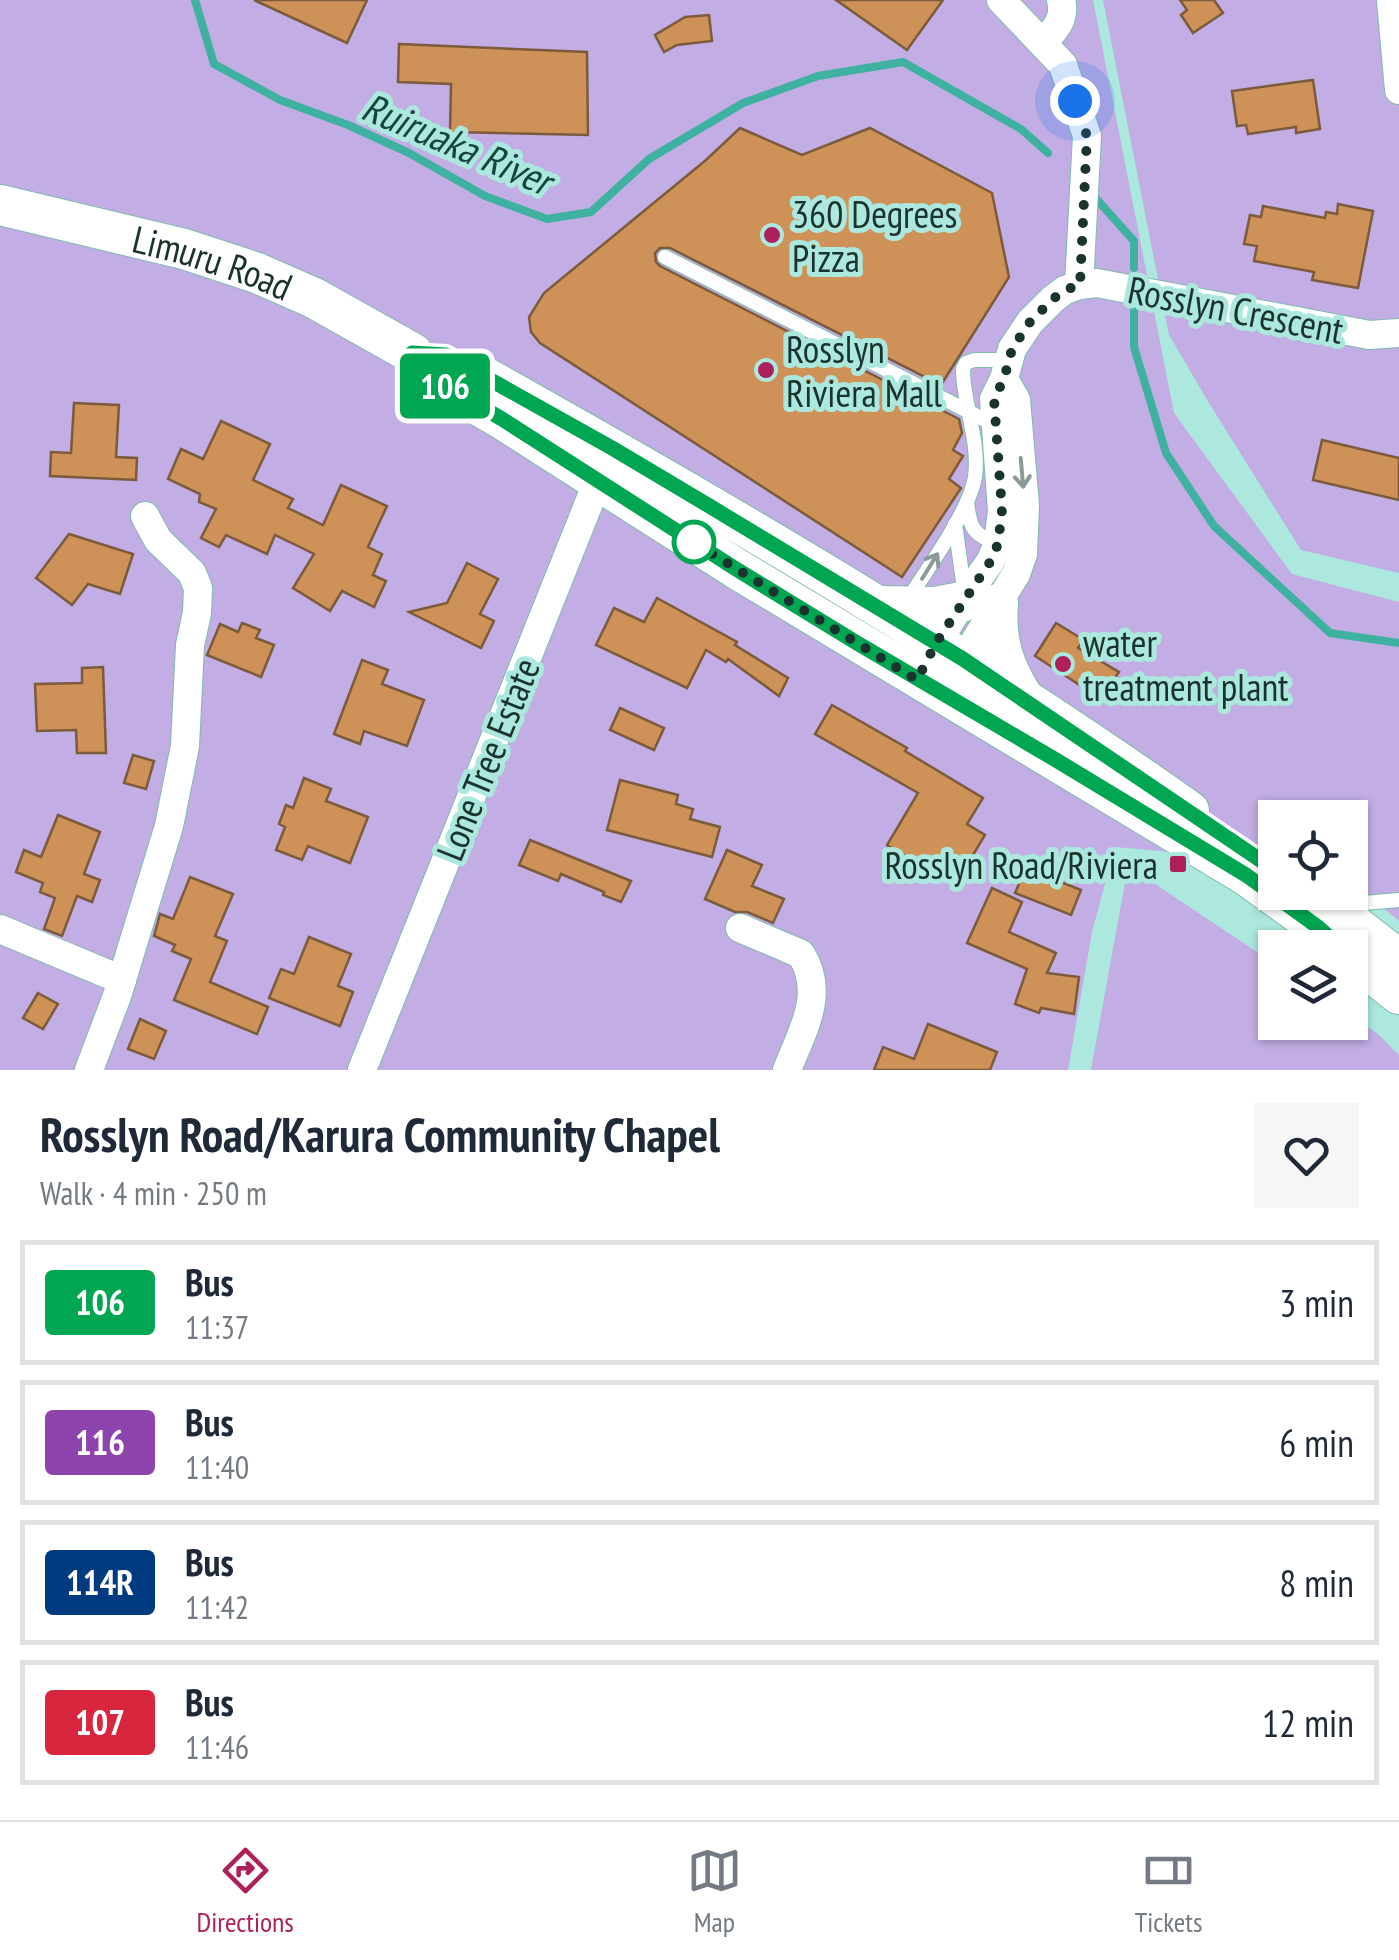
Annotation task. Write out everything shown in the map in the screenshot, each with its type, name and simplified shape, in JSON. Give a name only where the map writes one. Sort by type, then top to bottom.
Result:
[{"type":"main road","name":"Limuru Road","points":[[0,204],[184,249],[314,298],[412,353],[434,379],[502,419],[604,464],[889,607],[1258,858]]},
{"type":"main road","name":"Limuru Road","points":[[604,464],[736,569],[1246,875],[1321,930]]},
{"type":"main road","points":[[889,607],[935,608],[975,601],[1009,676],[1024,699]]},
{"type":"main road","points":[[1334,910],[1399,960]]},
{"type":"main road","points":[[1368,969],[1399,994]]},
{"type":"street","points":[[1001,0],[1063,65],[1087,136],[1080,285]]},
{"type":"street","points":[[1026,0],[1044,42]]},
{"type":"street","points":[[1044,42],[1059,24],[1064,11],[1061,0]]},
{"type":"street","points":[[1391,0],[1399,90]]},
{"type":"street","name":"Rosslyn Crescent","points":[[1006,370],[1016,341],[1030,322],[1065,290],[1097,283],[1369,335],[1399,333]]},
{"type":"street","points":[[930,687],[975,601],[998,544],[1002,510],[994,399],[1006,370]]},
{"type":"street","points":[[975,601],[1020,566],[1023,554],[1025,530],[1016,400],[1006,370]]},
{"type":"street","name":"Lone Tree Estate","points":[[362,1070],[604,464]]},
{"type":"street","points":[[88,1070],[122,980],[169,826],[185,746],[190,646],[198,588],[192,572],[158,540],[145,516]]},
{"type":"street","points":[[740,928],[801,954],[812,975],[809,1014],[787,1070]]},
{"type":"street","points":[[0,930],[122,980]]},
{"type":"lane","points":[[664,257],[995,425]]},
{"type":"lane","points":[[889,607],[936,557],[975,477],[963,369],[974,360],[1006,370]]},
{"type":"lane","points":[[966,502],[969,520],[982,538],[998,544],[1025,530]]},
{"type":"lane","points":[[955,523],[975,601]]},
{"type":"lane","points":[[1368,900],[1399,900]]},
{"type":"shaded area","points":[[0,0],[1093,0],[1174,413],[1292,574],[1399,602],[1399,921],[1368,894],[1368,800],[1258,800],[1258,860],[1115,847],[1092,932],[1068,1070],[0,1070]]},
{"type":"shaded area","points":[[1103,0],[1399,0],[1399,573],[1301,550],[1169,335]]},
{"type":"shaded area","points":[[1128,866],[1258,953],[1258,1040],[1368,1040],[1368,1027],[1399,1055],[1399,1070],[1091,1070]]},
{"type":"building","points":[[254,0],[367,0],[347,43]]},
{"type":"building","points":[[836,0],[943,0],[907,50]]},
{"type":"building","points":[[1180,0],[1214,0],[1223,13],[1193,33],[1181,15],[1187,10]]},
{"type":"building","points":[[709,15],[712,41],[677,45],[664,52],[655,35],[685,17]]},
{"type":"building","points":[[399,44],[587,52],[588,135],[450,132],[451,84],[398,82]]},
{"type":"building","points":[[1313,80],[1320,129],[1296,133],[1296,127],[1248,134],[1246,125],[1237,126],[1232,91]]},
{"type":"building","name":"Rosslyn Riviera Mall","points":[[740,128],[802,155],[870,128],[992,193],[1009,277],[941,385],[670,248],[660,248],[655,253],[660,266],[959,419],[962,433],[953,450],[963,456],[949,479],[961,488],[902,577],[540,343],[531,332],[529,317],[544,293]]},
{"type":"building","points":[[1338,204],[1373,211],[1358,288],[1312,280],[1314,272],[1254,261],[1257,246],[1244,244],[1250,215],[1261,217],[1263,206],[1325,218],[1326,212],[1337,214]]},
{"type":"building","points":[[74,403],[119,405],[116,457],[137,458],[136,480],[50,476],[51,452],[71,453]]},
{"type":"building","points":[[221,421],[270,444],[253,480],[293,499],[288,508],[323,525],[341,485],[387,506],[368,547],[382,554],[373,575],[386,581],[374,607],[342,591],[330,611],[293,588],[314,554],[275,535],[267,554],[226,535],[219,547],[201,538],[216,509],[199,502],[200,494],[168,479],[181,449],[203,459]]},
{"type":"building","points":[[1322,440],[1399,458],[1399,500],[1313,480]]},
{"type":"building","points":[[69,534],[133,554],[120,594],[88,584],[72,605],[36,578]]},
{"type":"building","points":[[467,563],[498,579],[480,614],[494,621],[481,648],[409,612],[447,603]]},
{"type":"building","points":[[657,598],[737,642],[735,645],[788,678],[779,696],[728,659],[726,662],[706,650],[687,688],[596,645],[614,608],[644,622]]},
{"type":"building","points":[[242,623],[260,630],[256,638],[274,645],[261,677],[207,655],[220,624],[238,632]]},
{"type":"building","name":"water treatment plant","points":[[1056,623],[1084,640],[1078,648],[1119,672],[1101,699],[1035,656]]},
{"type":"building","points":[[362,660],[388,670],[382,684],[424,700],[407,746],[364,731],[360,744],[334,734]]},
{"type":"building","points":[[103,667],[106,753],[77,753],[76,730],[37,731],[35,684],[82,683],[82,668]]},
{"type":"building","points":[[832,705],[983,798],[967,824],[985,835],[955,885],[887,845],[918,793],[815,734]]},
{"type":"building","points":[[620,708],[664,728],[654,750],[610,730]]},
{"type":"building","points":[[133,755],[154,761],[146,789],[124,783]]},
{"type":"building","points":[[304,778],[331,789],[326,801],[368,817],[350,863],[308,846],[302,860],[276,850],[285,827],[279,824],[286,805],[293,808]]},
{"type":"building","points":[[620,780],[678,795],[676,804],[693,809],[690,819],[720,827],[712,857],[607,830]]},
{"type":"building","points":[[58,815],[100,832],[84,874],[100,880],[92,902],[77,896],[62,936],[44,929],[55,898],[40,892],[43,883],[16,872],[24,850],[41,857]]},
{"type":"building","points":[[530,840],[631,881],[621,902],[561,874],[558,881],[519,865]]},
{"type":"building","points":[[727,850],[762,865],[752,886],[784,899],[773,923],[705,899]]},
{"type":"building","points":[[1026,868],[1081,890],[1071,915],[1015,893]]},
{"type":"building","points":[[190,877],[233,894],[215,936],[227,941],[210,982],[268,1007],[257,1034],[174,1000],[191,959],[172,951],[175,945],[154,936],[160,914],[173,919]]},
{"type":"building","points":[[992,888],[1022,902],[1009,932],[1056,953],[1047,973],[1079,977],[1074,1014],[1041,1008],[1039,1013],[1015,1004],[1027,969],[967,943]]},
{"type":"building","points":[[309,937],[351,954],[338,986],[353,992],[340,1026],[269,998],[281,969],[294,974]]},
{"type":"building","points":[[38,993],[58,1004],[43,1029],[23,1018]]},
{"type":"building","points":[[140,1019],[166,1031],[154,1059],[128,1049]]},
{"type":"building","points":[[928,1024],[997,1052],[990,1070],[874,1070],[883,1047],[914,1059]]},
{"type":"waterway","name":"Ruiruaka River","points":[[195,0],[214,64],[280,100],[409,153],[485,196],[547,219],[591,212],[649,159],[743,103],[818,76],[903,62],[1021,129],[1048,153]]},
{"type":"waterway","name":"Ruiruaka River","points":[[1091,193],[1134,241],[1134,268]]},
{"type":"waterway","name":"Ruiruaka River","points":[[1134,310],[1134,347],[1166,453],[1214,526],[1330,633],[1399,643]]},
{"type":"bus line","name":"106","points":[[1258,859],[963,659],[711,507],[446,355],[412,353],[434,379],[736,569],[1258,884]]},
{"type":"bus line","name":"106","points":[[1294,910],[1321,930]]},
{"type":"place","name":"360 Degrees Pizza","points":[[772,235]]},
{"type":"place","name":"Rosslyn Riviera Mall","points":[[766,370]]},
{"type":"place","name":"water treatment plant","points":[[1063,664]]},
{"type":"place","name":"Rosslyn Road/Riviera","points":[[1178,864]]},
{"type":"route","points":[[694,542],[680,534],[917,680],[998,544],[1002,510],[994,399],[1012,349],[1030,322],[1053,299],[1080,285],[1087,136],[1075,101]]}]
